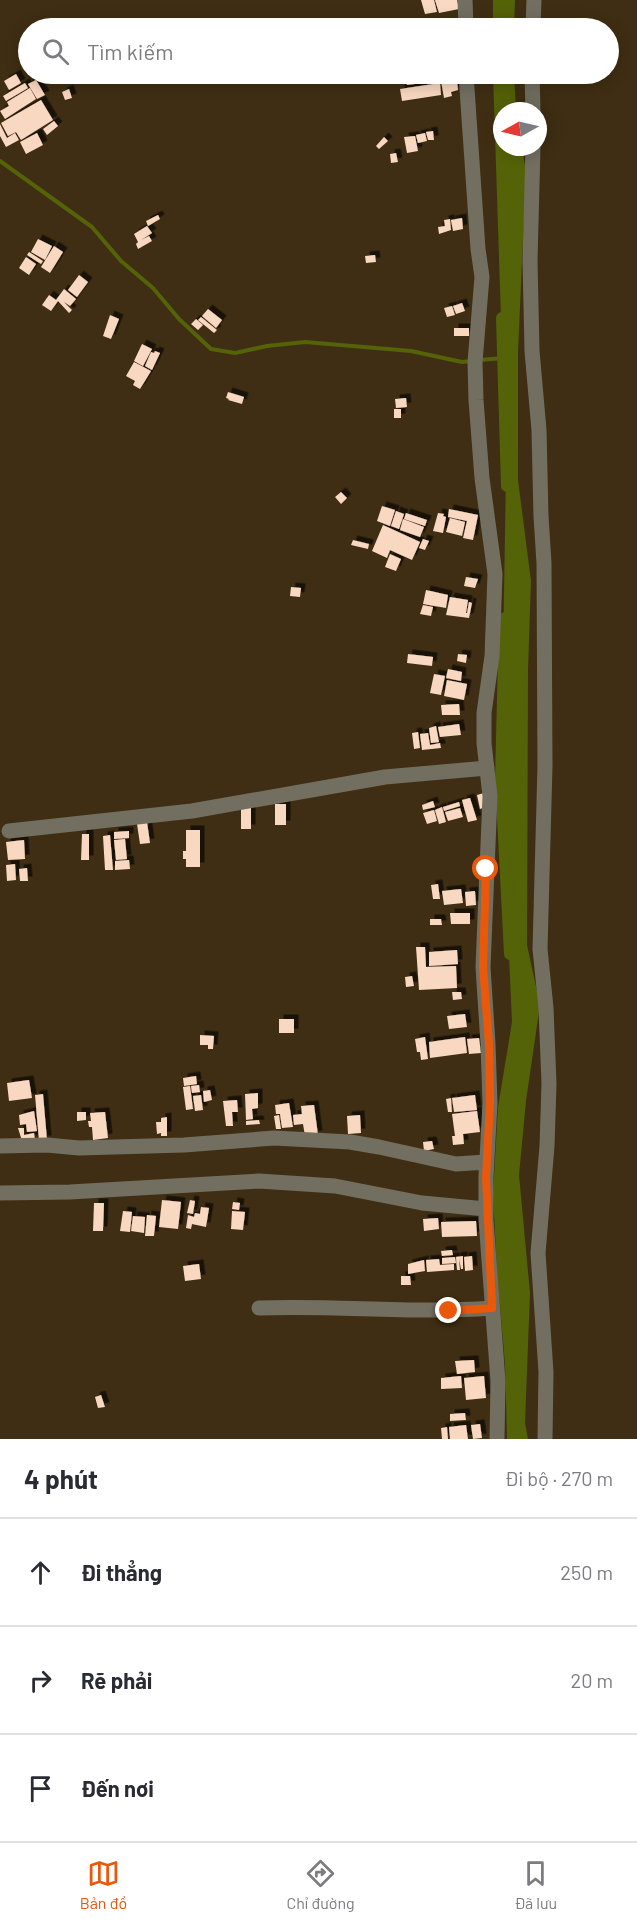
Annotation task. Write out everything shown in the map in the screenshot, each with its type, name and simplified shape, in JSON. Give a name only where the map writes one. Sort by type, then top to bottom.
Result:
[{"type":"street","points":[[465,0],[466,18]]},
{"type":"street","points":[[534,0],[534,18]]},
{"type":"street","points":[[467,84],[482,277],[475,362],[476,400],[482,478],[495,574],[492,656],[484,713],[490,796],[483,967],[489,1044],[490,1103],[486,1203],[498,1381],[497,1439]]},
{"type":"street","points":[[532,84],[533,102]]},
{"type":"street","points":[[533,156],[530,261],[532,351],[539,429],[544,563],[545,766],[540,949],[546,1008],[549,1084],[547,1146],[537,1253],[546,1372],[545,1439]]},
{"type":"street","points":[[9,831],[192,811],[386,777],[487,768]]},
{"type":"street","points":[[0,1146],[90,1148],[184,1145],[274,1138],[379,1147],[486,1169]]},
{"type":"street","points":[[0,1193],[70,1192],[259,1181],[335,1186],[422,1203],[486,1203]]},
{"type":"street","points":[[259,1308],[325,1306],[438,1311],[492,1308]]},
{"type":"shaded area","points":[[493,0],[515,0],[514,18],[493,18]]},
{"type":"shaded area","points":[[493,84],[515,84],[516,102],[494,102]]},
{"type":"shaded area","points":[[496,156],[523,156],[526,172],[518,352],[518,480],[531,581],[528,670],[527,945],[540,1005],[526,1101],[519,1175],[530,1293],[525,1423],[528,1439],[507,1439],[505,1364],[493,1194],[498,1107],[512,1022],[501,779],[506,472]]},
{"type":"building","points":[[421,0],[434,0],[437,12],[425,14]]},
{"type":"building","points":[[435,0],[457,0],[459,9],[439,13]]},
{"type":"building","points":[[16,74],[19,84],[9,90],[4,81]]},
{"type":"building","points":[[23,84],[28,88],[6,101],[3,96]]},
{"type":"building","points":[[28,84],[38,84],[45,95],[37,99]]},
{"type":"building","points":[[440,84],[441,95],[402,101],[400,89]]},
{"type":"building","points":[[442,84],[457,84],[458,90],[451,92],[452,96],[444,98]]},
{"type":"building","points":[[30,88],[36,99],[5,119],[0,111],[9,106],[7,102]]},
{"type":"building","points":[[69,89],[72,98],[65,100],[62,92]]},
{"type":"building","points":[[41,100],[53,120],[21,140],[16,132],[8,136],[1,123]]},
{"type":"building","points":[[54,121],[58,126],[47,135],[43,129]]},
{"type":"building","points":[[0,124],[7,138],[15,133],[19,140],[6,147],[0,136]]},
{"type":"building","points":[[433,131],[434,140],[428,140],[426,132]]},
{"type":"building","points":[[37,133],[43,145],[26,154],[20,142]]},
{"type":"building","points":[[425,133],[427,141],[418,143],[416,135]]},
{"type":"building","points":[[415,136],[418,151],[407,153],[404,137]]},
{"type":"building","points":[[384,137],[388,141],[379,149],[376,146]]},
{"type":"building","points":[[396,153],[398,162],[391,163],[390,154]]},
{"type":"building","points":[[158,215],[160,219],[148,226],[146,221]]},
{"type":"building","points":[[462,218],[463,229],[453,231],[451,220]]},
{"type":"building","points":[[450,219],[451,230],[439,234],[438,227],[445,226],[444,220]]},
{"type":"building","points":[[147,226],[152,233],[141,240],[149,236],[152,241],[138,249],[136,244],[138,242],[134,234]]},
{"type":"building","points":[[38,239],[52,246],[45,260],[31,252]]},
{"type":"building","points":[[54,246],[63,252],[50,273],[41,267]]},
{"type":"building","points":[[29,252],[43,261],[41,264],[27,255]]},
{"type":"building","points":[[375,255],[376,262],[366,263],[365,256]]},
{"type":"building","points":[[26,257],[36,264],[29,275],[19,268]]},
{"type":"building","points":[[79,275],[88,282],[77,297],[68,290]]},
{"type":"building","points":[[64,289],[76,299],[70,306],[64,302],[72,310],[69,313],[58,301],[51,311],[42,305],[49,295],[56,300]]},
{"type":"building","points":[[462,303],[465,311],[456,314],[453,306]]},
{"type":"building","points":[[452,306],[455,315],[447,317],[444,308]]},
{"type":"building","points":[[208,309],[222,320],[216,328],[202,316]]},
{"type":"building","points":[[110,315],[119,319],[111,339],[103,336]]},
{"type":"building","points":[[201,317],[217,330],[214,333],[198,320]]},
{"type":"building","points":[[196,319],[203,325],[198,330],[191,324]]},
{"type":"building","points":[[454,328],[469,328],[469,336],[454,336]]},
{"type":"building","points":[[142,344],[152,349],[143,366],[134,361]]},
{"type":"building","points":[[151,352],[160,353],[152,370],[145,366]]},
{"type":"building","points":[[134,362],[151,371],[140,389],[133,385],[135,381],[126,376]]},
{"type":"building","points":[[228,392],[244,397],[242,404],[228,400],[226,398]]},
{"type":"building","points":[[406,398],[407,407],[396,408],[395,399]]},
{"type":"building","points":[[394,409],[401,409],[401,418],[394,418]]},
{"type":"building","points":[[341,492],[347,498],[341,504],[335,497]]},
{"type":"building","points":[[382,506],[395,510],[390,526],[377,521]]},
{"type":"building","points":[[449,509],[478,515],[473,540],[463,538],[467,521],[448,517]]},
{"type":"building","points":[[396,511],[404,514],[399,529],[391,526]]},
{"type":"building","points":[[406,513],[427,520],[425,526],[404,519]]},
{"type":"building","points":[[438,513],[446,517],[443,533],[433,531]]},
{"type":"building","points":[[450,518],[465,522],[462,536],[446,532]]},
{"type":"building","points":[[403,519],[424,527],[420,537],[400,530]]},
{"type":"building","points":[[383,525],[420,542],[412,560],[390,550],[387,558],[372,551]]},
{"type":"building","points":[[423,539],[429,541],[425,550],[419,548]]},
{"type":"building","points":[[353,540],[369,544],[368,549],[351,545]]},
{"type":"building","points":[[390,554],[401,559],[396,571],[385,567]]},
{"type":"building","points":[[466,577],[478,579],[475,588],[464,586]]},
{"type":"building","points":[[291,587],[301,588],[300,597],[290,596]]},
{"type":"building","points":[[426,590],[448,595],[446,608],[423,604]]},
{"type":"building","points":[[450,597],[468,600],[466,613],[469,602],[472,603],[469,618],[446,615]]},
{"type":"building","points":[[423,605],[433,607],[431,616],[420,614]]},
{"type":"building","points":[[408,654],[433,657],[432,666],[407,663]]},
{"type":"building","points":[[458,654],[467,655],[466,663],[457,661]]},
{"type":"building","points":[[448,669],[462,672],[461,681],[446,678]]},
{"type":"building","points":[[434,674],[445,676],[441,695],[430,693]]},
{"type":"building","points":[[447,680],[467,684],[464,700],[444,696]]},
{"type":"building","points":[[459,704],[460,715],[442,715],[441,705]]},
{"type":"building","points":[[459,724],[461,735],[440,737],[438,727]]},
{"type":"building","points":[[436,726],[439,742],[431,743],[429,728]]},
{"type":"building","points":[[418,732],[420,748],[414,749],[412,733]]},
{"type":"building","points":[[428,733],[430,745],[440,743],[441,748],[422,750],[420,734]]},
{"type":"building","points":[[484,793],[488,806],[480,809],[477,795]]},
{"type":"building","points":[[470,798],[477,820],[468,822],[462,800]]},
{"type":"building","points":[[433,801],[435,807],[423,810],[422,805]]},
{"type":"building","points":[[459,802],[460,806],[444,811],[443,807]]},
{"type":"building","points":[[275,804],[286,804],[286,825],[275,825]]},
{"type":"building","points":[[241,807],[251,807],[251,829],[241,829]]},
{"type":"building","points":[[442,807],[446,822],[439,824],[435,810]]},
{"type":"building","points":[[460,808],[463,817],[448,821],[445,812]]},
{"type":"building","points":[[434,810],[437,821],[427,824],[423,813]]},
{"type":"building","points":[[147,822],[150,843],[140,844],[137,824]]},
{"type":"building","points":[[186,830],[200,830],[200,867],[186,867],[183,851],[186,851]]},
{"type":"building","points":[[129,831],[129,838],[114,839],[114,832]]},
{"type":"building","points":[[82,834],[89,834],[89,860],[81,860]]},
{"type":"building","points":[[110,835],[113,870],[105,870],[103,836]]},
{"type":"building","points":[[125,839],[127,859],[116,860],[114,840]]},
{"type":"building","points":[[24,840],[25,859],[8,860],[6,842]]},
{"type":"building","points":[[129,860],[130,869],[115,870],[115,861]]},
{"type":"building","points":[[15,864],[16,880],[7,881],[6,865]]},
{"type":"building","points":[[27,868],[28,881],[20,881],[19,869]]},
{"type":"building","points":[[438,884],[440,899],[433,899],[431,885]]},
{"type":"building","points":[[461,889],[463,903],[444,905],[442,891]]},
{"type":"building","points":[[475,891],[476,905],[466,906],[465,892]]},
{"type":"building","points":[[450,913],[470,913],[470,924],[451,924]]},
{"type":"building","points":[[430,919],[441,919],[442,925],[430,925]]},
{"type":"building","points":[[416,947],[425,947],[426,967],[456,966],[457,988],[419,990]]},
{"type":"building","points":[[457,950],[458,964],[429,966],[429,952]]},
{"type":"building","points":[[412,976],[414,986],[406,987],[405,977]]},
{"type":"building","points":[[452,992],[461,992],[462,999],[453,1000]]},
{"type":"building","points":[[465,1014],[467,1027],[449,1029],[447,1016]]},
{"type":"building","points":[[279,1019],[294,1019],[294,1033],[279,1033]]},
{"type":"building","points":[[200,1035],[214,1036],[213,1049],[208,1049],[208,1045],[200,1045]]},
{"type":"building","points":[[425,1037],[428,1059],[421,1060],[415,1039]]},
{"type":"building","points":[[465,1037],[467,1053],[430,1058],[429,1042]]},
{"type":"building","points":[[479,1038],[481,1053],[469,1054],[467,1039]]},
{"type":"building","points":[[196,1076],[197,1084],[184,1086],[183,1078]]},
{"type":"building","points":[[29,1080],[32,1098],[9,1101],[7,1083]]},
{"type":"building","points":[[199,1085],[200,1092],[192,1093],[191,1086]]},
{"type":"building","points":[[190,1086],[193,1109],[186,1110],[183,1087]]},
{"type":"building","points":[[210,1090],[212,1100],[204,1102],[203,1091]]},
{"type":"building","points":[[258,1093],[258,1108],[252,1109],[253,1119],[246,1120],[245,1094]]},
{"type":"building","points":[[43,1094],[47,1140],[39,1141],[35,1095]]},
{"type":"building","points":[[201,1095],[203,1110],[195,1111],[193,1096]]},
{"type":"building","points":[[475,1095],[477,1110],[454,1112],[452,1098]]},
{"type":"building","points":[[451,1098],[452,1112],[448,1112],[446,1099]]},
{"type":"building","points":[[237,1100],[238,1112],[232,1112],[233,1126],[226,1126],[223,1101]]},
{"type":"building","points":[[289,1103],[293,1127],[282,1128],[280,1114],[276,1114],[275,1105]]},
{"type":"building","points":[[314,1105],[318,1135],[305,1136],[303,1124],[294,1125],[293,1115],[302,1114],[301,1106]]},
{"type":"building","points":[[34,1111],[37,1131],[27,1132],[26,1124],[20,1125],[19,1115]]},
{"type":"building","points":[[477,1111],[480,1132],[463,1134],[464,1144],[453,1145],[452,1136],[455,1136],[452,1114]]},
{"type":"building","points":[[77,1112],[86,1112],[86,1120],[77,1121]]},
{"type":"building","points":[[105,1112],[108,1138],[93,1140],[92,1127],[89,1127],[88,1121],[91,1121],[90,1113]]},
{"type":"building","points":[[279,1115],[281,1129],[276,1129],[274,1116]]},
{"type":"building","points":[[360,1115],[361,1133],[348,1134],[347,1116]]},
{"type":"building","points":[[167,1117],[167,1136],[161,1136],[161,1133],[157,1134],[156,1122],[161,1122],[161,1118]]},
{"type":"building","points":[[259,1120],[260,1124],[246,1125],[246,1121]]},
{"type":"building","points":[[18,1128],[24,1128],[24,1135],[34,1133],[35,1139],[22,1141]]},
{"type":"building","points":[[432,1141],[434,1149],[424,1151],[423,1142]]},
{"type":"building","points":[[162,1200],[181,1202],[178,1229],[159,1227]]},
{"type":"building","points":[[190,1200],[195,1201],[193,1214],[187,1213]]},
{"type":"building","points":[[233,1202],[240,1203],[239,1210],[232,1209]]},
{"type":"building","points":[[94,1203],[104,1203],[103,1231],[93,1231]]},
{"type":"building","points":[[201,1207],[209,1208],[206,1227],[192,1224],[191,1229],[186,1228],[188,1215],[194,1217],[195,1213],[200,1214]]},
{"type":"building","points":[[123,1211],[132,1212],[130,1232],[120,1231]]},
{"type":"building","points":[[232,1211],[245,1212],[243,1230],[231,1229]]},
{"type":"building","points":[[147,1215],[156,1216],[154,1236],[145,1236]]},
{"type":"building","points":[[133,1216],[145,1217],[144,1233],[131,1231]]},
{"type":"building","points":[[438,1218],[439,1229],[424,1231],[423,1219]]},
{"type":"building","points":[[476,1221],[477,1236],[442,1237],[441,1222]]},
{"type":"building","points":[[452,1250],[453,1255],[442,1256],[441,1251]]},
{"type":"building","points":[[463,1256],[463,1269],[461,1269],[459,1259],[460,1270],[457,1270],[456,1257]]},
{"type":"building","points":[[472,1256],[473,1270],[465,1271],[464,1257]]},
{"type":"building","points":[[455,1257],[456,1263],[442,1264],[442,1258]]},
{"type":"building","points":[[439,1259],[440,1265],[454,1264],[454,1270],[427,1272],[426,1260]]},
{"type":"building","points":[[424,1260],[425,1271],[408,1274],[408,1264]]},
{"type":"building","points":[[199,1264],[201,1279],[185,1281],[183,1266]]},
{"type":"building","points":[[401,1276],[410,1276],[411,1285],[401,1285]]},
{"type":"building","points":[[474,1360],[475,1372],[457,1374],[455,1361]]},
{"type":"building","points":[[461,1376],[462,1388],[441,1389],[441,1378]]},
{"type":"building","points":[[484,1376],[486,1398],[466,1400],[464,1378]]},
{"type":"building","points":[[101,1395],[105,1407],[98,1408],[95,1397]]},
{"type":"building","points":[[465,1413],[466,1420],[450,1421],[450,1414]]},
{"type":"building","points":[[480,1424],[482,1438],[473,1439],[471,1425]]},
{"type":"building","points":[[466,1425],[468,1439],[450,1439],[449,1427]]},
{"type":"building","points":[[447,1427],[448,1439],[442,1439],[441,1428]]},
{"type":"waterway","points":[[0,161],[92,227],[121,261],[153,288],[179,319],[211,349],[235,353],[267,346],[305,342],[411,351],[462,362],[472,361]]},
{"type":"waterway","points":[[502,318],[507,486]]},
{"type":"waterway","points":[[480,360],[503,358]]},
{"type":"waterway","points":[[505,618],[501,779],[510,954]]},
{"type":"route","points":[[449,1311],[492,1308],[486,1220],[490,1103],[489,1044],[483,967],[486,869]]}]
